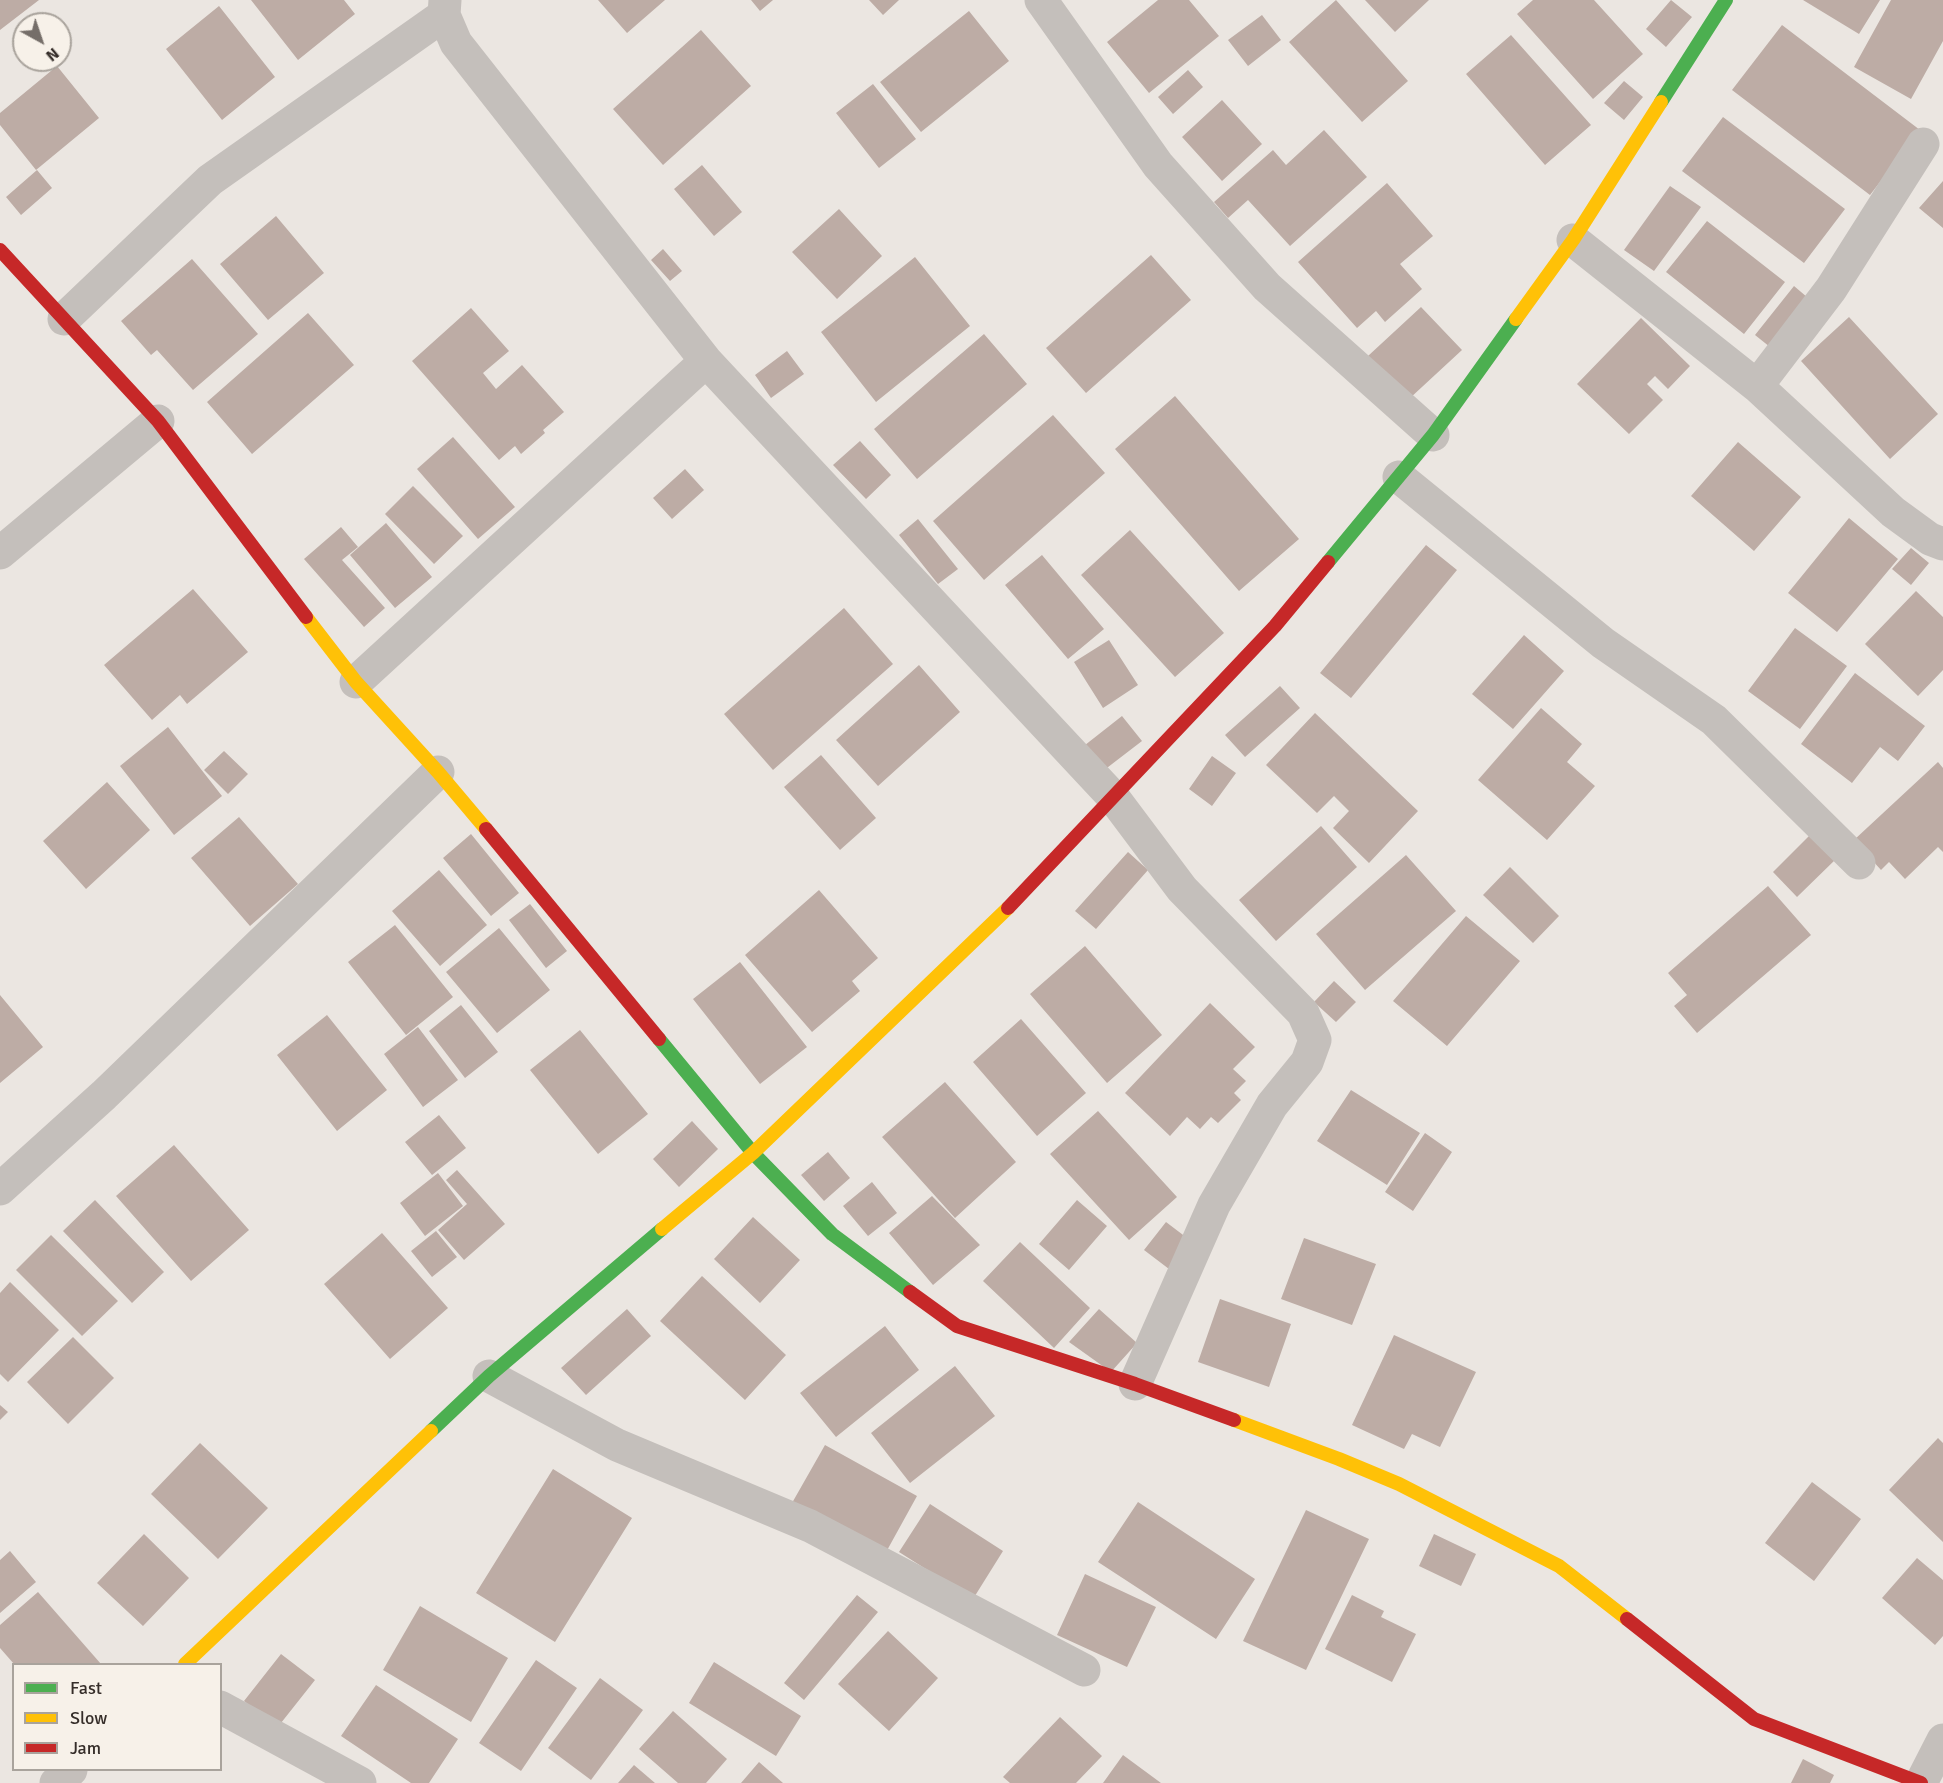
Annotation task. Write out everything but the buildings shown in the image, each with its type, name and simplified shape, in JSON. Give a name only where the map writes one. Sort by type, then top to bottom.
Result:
[{"type":"street","points":[[1041,0],[1158,165],[1267,287],[1433,435]]},
{"type":"street","points":[[187,1663],[489,1376],[753,1153],[1019,898],[1275,626],[1433,435],[1573,240],[1725,0]]},
{"type":"street","points":[[64,319],[210,180],[444,7],[456,43],[706,361],[1113,797],[1182,890],[1303,1012],[1315,1040],[1307,1062],[1272,1105],[1215,1205],[1135,1384]]},
{"type":"street","points":[[1757,386],[1831,289],[1923,144]]},
{"type":"street","points":[[1573,240],[1757,386],[1893,512],[1930,538],[1943,544]]},
{"type":"street","points":[[0,250],[158,421],[356,682],[438,772],[753,1153],[832,1234],[957,1326],[1135,1384],[1339,1459],[1410,1489],[1559,1566],[1754,1719],[1921,1783],[1943,1740]]},
{"type":"street","points":[[356,682],[706,361]]},
{"type":"street","points":[[0,553],[158,421]]},
{"type":"street","points":[[1399,477],[1604,643],[1714,720],[1859,863]]},
{"type":"street","points":[[0,1189],[104,1095],[438,772]]},
{"type":"street","points":[[489,1376],[617,1445],[810,1526],[1084,1670]]},
{"type":"street","points":[[222,1708],[360,1783]]},
{"type":"street","points":[[56,1783],[70,1771]]},
{"type":"traffic: fast","points":[[1661,102],[1726,0]]},
{"type":"traffic: fast","points":[[1328,562],[1433,435],[1516,319]]},
{"type":"traffic: fast","points":[[659,1039],[753,1153],[832,1234],[910,1292]]},
{"type":"traffic: fast","points":[[431,1431],[489,1376],[662,1229]]},
{"type":"traffic: slow","points":[[1516,319],[1573,240],[1661,102]]},
{"type":"traffic: slow","points":[[306,617],[356,682],[438,772],[486,829]]},
{"type":"traffic: slow","points":[[662,1229],[753,1153],[1008,908]]},
{"type":"traffic: slow","points":[[1234,1420],[1399,1484],[1559,1566],[1627,1619]]},
{"type":"traffic: slow","points":[[186,1663],[431,1431]]},
{"type":"traffic: jam","points":[[0,250],[158,421],[306,617]]},
{"type":"traffic: jam","points":[[1008,908],[1275,626],[1328,562]]},
{"type":"traffic: jam","points":[[486,829],[659,1039]]},
{"type":"traffic: jam","points":[[910,1292],[957,1326],[1135,1384],[1234,1420]]},
{"type":"traffic: jam","points":[[1627,1619],[1754,1719],[1921,1783]]}]
